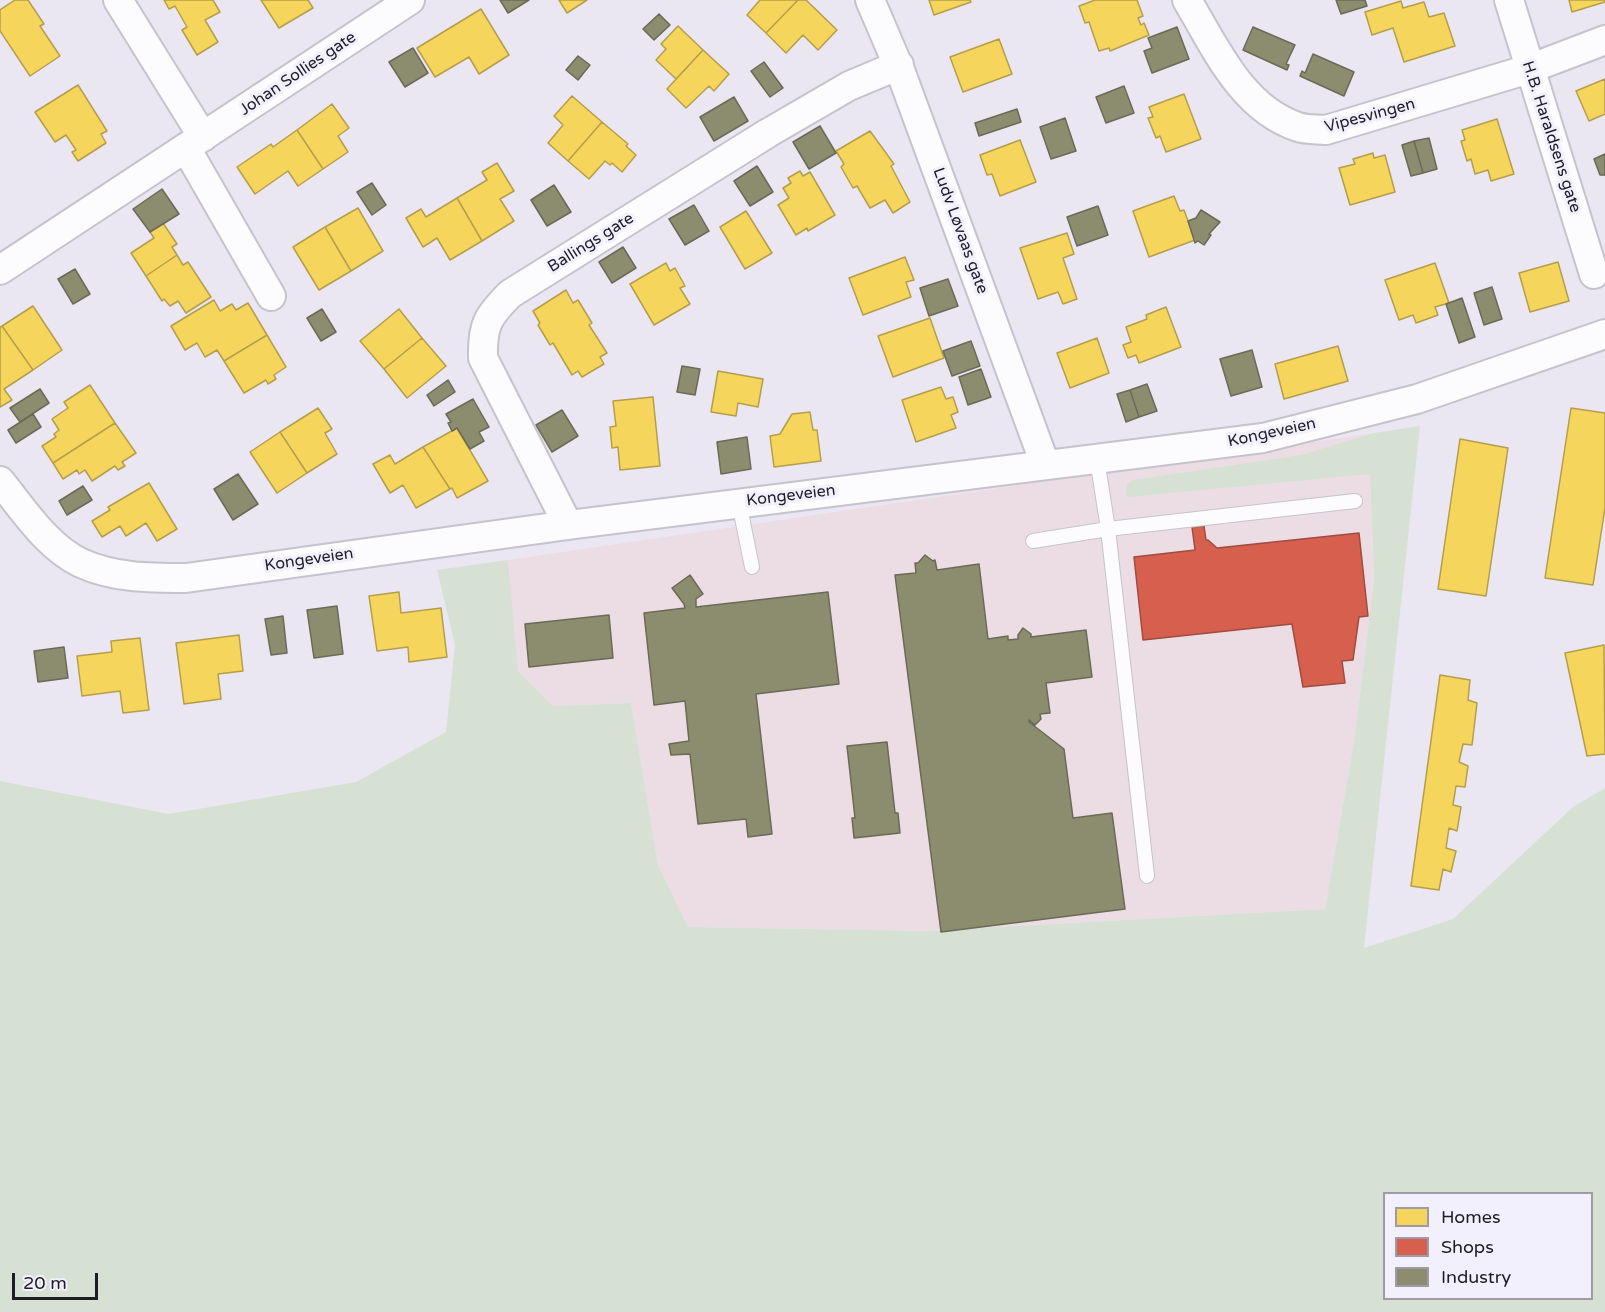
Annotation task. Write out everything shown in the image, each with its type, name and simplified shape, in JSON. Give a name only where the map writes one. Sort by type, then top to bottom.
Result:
[{"type":"street","points":[[118,0],[195,142],[271,296]]},
{"type":"street","name":"Johan Sollies gate","points":[[0,270],[410,0]]},
{"type":"street","name":"Ludv Løvaas gate","points":[[870,0],[898,65],[1045,464]]},
{"type":"street","name":"Vipesvingen","points":[[1187,0],[1229,71],[1250,96],[1273,116],[1299,127],[1326,130],[1529,69],[1605,40]]},
{"type":"street","name":"H.B. Haraldsens gate","points":[[1509,0],[1594,274]]},
{"type":"street","name":"Ballings gate","points":[[568,525],[483,358],[483,337],[491,313],[510,294],[768,133],[849,86],[898,65]]},
{"type":"street","name":"Kongeveien","points":[[0,481],[34,523],[56,545],[80,562],[109,572],[143,578],[186,578],[568,525],[1263,438],[1417,399],[1605,334]]},
{"type":"lane","points":[[1097,459],[1108,529],[1147,876]]},
{"type":"lane","points":[[1033,542],[1108,529],[1355,501]]},
{"type":"lane","points":[[739,503],[752,567]]},
{"type":"shaded area","points":[[1420,426],[1364,948],[1453,919],[1573,807],[1605,788],[1605,1312],[0,1312],[0,781],[169,814],[356,782],[446,732],[455,645],[437,570],[508,560],[518,671],[553,706],[631,703],[658,865],[688,927],[927,931],[1325,909],[1355,736],[1374,579],[1370,474],[1129,497],[1126,495],[1126,485],[1133,480],[1301,455],[1374,433]]},
{"type":"shaded area","points":[[1374,433],[1370,473],[1374,579],[1355,736],[1325,909],[927,931],[688,927],[658,865],[631,703],[553,706],[517,671],[508,560]]},
{"type":"building: Homes","points":[[15,0],[28,0],[44,24],[40,26],[60,56],[30,76],[0,31],[0,10]]},
{"type":"building: Homes","points":[[164,0],[213,0],[220,12],[205,20],[218,42],[197,55],[182,30],[187,27],[175,6],[169,9]]},
{"type":"building: Homes","points":[[261,0],[308,0],[313,8],[279,28]]},
{"type":"building: Homes","points":[[559,0],[587,0],[567,13]]},
{"type":"building: Homes","points":[[760,0],[798,0],[766,33],[747,15]]},
{"type":"building: Homes","points":[[798,0],[806,0],[837,30],[818,50],[803,35],[786,53],[766,33]]},
{"type":"building: Homes","points":[[929,0],[970,0],[971,2],[934,15]]},
{"type":"building: Homes","points":[[1095,0],[1137,0],[1143,16],[1138,18],[1141,25],[1144,23],[1149,35],[1110,51],[1109,48],[1099,51],[1089,22],[1085,23],[1079,6]]},
{"type":"building: Homes","points":[[1569,0],[1605,0],[1605,2],[1572,12]]},
{"type":"building: Homes","points":[[1401,1],[1403,8],[1424,2],[1429,17],[1444,13],[1455,46],[1404,62],[1393,28],[1372,35],[1365,12]]},
{"type":"building: Homes","points":[[481,9],[509,55],[479,74],[469,57],[435,77],[417,48]]},
{"type":"building: Homes","points":[[678,26],[703,50],[676,79],[656,60],[666,49],[661,44]]},
{"type":"building: Homes","points":[[999,39],[1012,74],[963,92],[950,57]]},
{"type":"building: Homes","points":[[703,50],[729,74],[714,91],[709,86],[686,108],[667,89]]},
{"type":"building: Homes","points":[[1605,79],[1605,114],[1589,121],[1576,91]]},
{"type":"building: Homes","points":[[78,85],[107,131],[101,134],[106,143],[78,161],[72,152],[76,150],[66,135],[55,142],[35,112]]},
{"type":"building: Homes","points":[[1184,94],[1201,139],[1166,152],[1160,136],[1156,138],[1148,118],[1153,117],[1149,107]]},
{"type":"building: Homes","points":[[572,96],[602,122],[568,161],[548,143],[563,125],[554,116]]},
{"type":"building: Homes","points":[[332,104],[349,128],[338,136],[348,152],[323,169],[297,130]]},
{"type":"building: Homes","points":[[1497,119],[1514,174],[1491,181],[1488,170],[1475,174],[1471,159],[1467,161],[1461,141],[1465,140],[1462,130]]},
{"type":"building: Homes","points":[[602,122],[628,144],[626,146],[636,155],[622,172],[612,163],[610,165],[605,161],[589,179],[568,161]]},
{"type":"building: Homes","points":[[297,130],[323,169],[298,186],[288,171],[255,194],[237,167],[271,144],[273,147]]},
{"type":"building: Homes","points":[[870,131],[894,164],[891,166],[910,202],[893,213],[885,200],[870,208],[857,186],[853,188],[841,167],[844,164],[836,151]]},
{"type":"building: Homes","points":[[1020,140],[1036,182],[1000,196],[992,174],[987,175],[980,155]]},
{"type":"building: Homes","points":[[1373,153],[1374,158],[1385,155],[1395,192],[1350,205],[1339,168],[1355,164],[1353,159]]},
{"type":"building: Homes","points":[[497,163],[514,191],[500,199],[514,221],[482,241],[457,198],[487,180],[482,172]]},
{"type":"building: Homes","points":[[800,171],[803,176],[810,172],[835,215],[808,231],[807,228],[796,235],[778,205],[789,198],[783,188],[791,183],[788,178]]},
{"type":"building: Homes","points":[[1174,196],[1180,211],[1184,210],[1195,240],[1149,257],[1133,211]]},
{"type":"building: Homes","points":[[457,198],[482,241],[450,260],[437,238],[423,247],[406,218],[421,209],[426,217]]},
{"type":"building: Homes","points":[[358,208],[383,251],[351,271],[325,227]]},
{"type":"building: Homes","points":[[746,211],[772,253],[745,269],[720,227]]},
{"type":"building: Homes","points":[[163,223],[177,244],[172,247],[177,255],[146,276],[131,253],[154,238],[150,232]]},
{"type":"building: Homes","points":[[325,227],[351,271],[319,290],[293,247]]},
{"type":"building: Homes","points":[[1067,233],[1074,254],[1063,258],[1077,299],[1063,304],[1058,292],[1038,299],[1020,248]]},
{"type":"building: Homes","points":[[177,255],[183,265],[188,262],[211,297],[186,313],[178,301],[170,306],[164,299],[162,301],[146,276]]},
{"type":"building: Homes","points":[[905,257],[914,280],[906,282],[911,297],[863,315],[849,278]]},
{"type":"building: Homes","points":[[1558,262],[1569,301],[1530,312],[1519,273]]},
{"type":"building: Homes","points":[[666,263],[670,271],[675,268],[685,286],[680,288],[690,304],[654,325],[630,284]]},
{"type":"building: Homes","points":[[1435,263],[1449,303],[1435,307],[1438,315],[1416,323],[1413,315],[1399,320],[1385,280]]},
{"type":"building: Homes","points":[[566,290],[573,303],[578,300],[592,323],[589,325],[607,353],[600,357],[604,364],[582,377],[578,371],[572,375],[553,343],[550,345],[533,311]]},
{"type":"building: Homes","points":[[214,300],[220,311],[232,304],[236,310],[248,303],[267,335],[224,361],[217,350],[205,357],[197,343],[185,350],[171,326]]},
{"type":"building: Homes","points":[[33,306],[62,350],[33,370],[2,326]]},
{"type":"building: Homes","points":[[1166,307],[1181,347],[1139,363],[1136,355],[1128,358],[1123,345],[1131,342],[1126,327],[1147,319],[1146,315]]},
{"type":"building: Homes","points":[[399,309],[422,338],[384,369],[360,341]]},
{"type":"building: Homes","points":[[930,318],[944,358],[893,377],[878,336]]},
{"type":"building: Homes","points":[[2,326],[33,370],[4,389],[12,400],[0,407],[0,327]]},
{"type":"building: Homes","points":[[267,335],[286,367],[274,375],[276,379],[268,384],[266,380],[244,393],[224,361]]},
{"type":"building: Homes","points":[[422,338],[446,366],[407,398],[384,369]]},
{"type":"building: Homes","points":[[1097,338],[1109,373],[1070,388],[1057,353]]},
{"type":"building: Homes","points":[[1338,346],[1348,381],[1284,399],[1275,364]]},
{"type":"building: Homes","points":[[718,371],[763,379],[758,407],[738,403],[736,416],[711,412]]},
{"type":"building: Homes","points":[[90,385],[115,423],[53,463],[42,446],[56,437],[54,434],[59,430],[52,419],[68,408],[64,402]]},
{"type":"building: Homes","points":[[941,387],[946,399],[953,397],[958,412],[951,415],[956,428],[916,442],[902,400]]},
{"type":"building: Homes","points":[[653,397],[660,466],[620,470],[618,447],[612,448],[610,427],[616,426],[613,401]]},
{"type":"building: Homes","points":[[318,408],[332,429],[325,433],[337,454],[307,473],[280,432]]},
{"type":"building: Homes","points":[[1571,408],[1605,413],[1605,508],[1593,585],[1545,578]]},
{"type":"building: Homes","points":[[810,412],[813,430],[817,430],[821,461],[774,467],[770,436],[780,434],[792,414]]},
{"type":"building: Homes","points":[[115,423],[136,453],[122,462],[125,466],[118,470],[115,466],[92,481],[85,470],[79,474],[77,470],[63,479],[53,463]]},
{"type":"building: Homes","points":[[457,428],[488,481],[457,498],[423,447]]},
{"type":"building: Homes","points":[[280,432],[307,473],[277,493],[250,452]]},
{"type":"building: Homes","points":[[1460,439],[1508,448],[1486,596],[1438,589]]},
{"type":"building: Homes","points":[[423,447],[450,489],[416,508],[403,485],[390,493],[373,464],[390,455],[395,464]]},
{"type":"building: Homes","points":[[149,483],[177,529],[157,541],[146,523],[126,536],[120,526],[102,537],[92,521],[110,510],[108,507]]},
{"type":"building: Homes","points":[[399,592],[401,613],[441,608],[447,657],[409,662],[408,647],[377,651],[369,596]]},
{"type":"building: Homes","points":[[239,635],[243,671],[218,674],[221,699],[184,704],[176,643]]},
{"type":"building: Homes","points":[[140,638],[149,710],[123,713],[120,691],[82,696],[77,656],[112,652],[111,641]]},
{"type":"building: Homes","points":[[1604,645],[1605,754],[1587,756],[1565,653]]},
{"type":"building: Homes","points":[[1440,675],[1470,680],[1468,700],[1477,703],[1472,745],[1463,744],[1459,762],[1468,766],[1465,787],[1456,786],[1453,805],[1461,807],[1457,831],[1449,828],[1446,848],[1456,851],[1451,872],[1443,869],[1439,890],[1411,886]]},
{"type":"building: Shops","points":[[1204,526],[1206,540],[1217,548],[1359,533],[1368,616],[1359,617],[1353,660],[1342,661],[1345,683],[1303,687],[1292,624],[1143,640],[1134,557],[1195,550],[1192,527]]},
{"type":"building: Industry","points":[[500,0],[529,0],[508,13]]},
{"type":"building: Industry","points":[[1336,0],[1365,0],[1367,6],[1341,14]]},
{"type":"building: Industry","points":[[659,14],[670,25],[654,40],[643,29]]},
{"type":"building: Industry","points":[[1177,27],[1189,59],[1152,73],[1144,51],[1152,48],[1148,38]]},
{"type":"building: Industry","points":[[1253,27],[1295,45],[1286,64],[1289,65],[1287,70],[1243,50]]},
{"type":"building: Industry","points":[[413,48],[428,73],[405,87],[389,62]]},
{"type":"building: Industry","points":[[1313,54],[1354,72],[1344,96],[1300,76],[1302,71],[1305,73]]},
{"type":"building: Industry","points":[[578,56],[590,65],[578,80],[566,70]]},
{"type":"building: Industry","points":[[764,62],[783,88],[770,97],[751,71]]},
{"type":"building: Industry","points":[[1124,86],[1134,113],[1106,123],[1096,97]]},
{"type":"building: Industry","points":[[734,97],[748,121],[714,141],[700,117]]},
{"type":"building: Industry","points":[[1017,109],[1021,122],[979,136],[975,123]]},
{"type":"building: Industry","points":[[1065,118],[1076,151],[1051,159],[1040,127]]},
{"type":"building: Industry","points":[[820,126],[836,153],[809,169],[793,142]]},
{"type":"building: Industry","points":[[1429,138],[1437,169],[1423,173],[1414,141]]},
{"type":"building: Industry","points":[[1414,141],[1423,173],[1411,176],[1402,145]]},
{"type":"building: Industry","points":[[1605,154],[1605,175],[1600,175],[1594,159]]},
{"type":"building: Industry","points":[[757,166],[773,192],[750,206],[734,181]]},
{"type":"building: Industry","points":[[372,183],[386,205],[372,215],[357,192]]},
{"type":"building: Industry","points":[[554,185],[571,212],[547,226],[531,200]]},
{"type":"building: Industry","points":[[162,189],[179,214],[150,232],[133,209]]},
{"type":"building: Industry","points":[[694,205],[709,231],[685,245],[669,219]]},
{"type":"building: Industry","points":[[1098,206],[1108,235],[1077,246],[1067,217]]},
{"type":"building: Industry","points":[[1201,210],[1220,222],[1209,234],[1211,235],[1204,245],[1198,241],[1195,243],[1188,221],[1196,218]]},
{"type":"building: Industry","points":[[623,247],[636,268],[612,283],[599,262]]},
{"type":"building: Industry","points":[[75,269],[90,294],[73,304],[58,279]]},
{"type":"building: Industry","points":[[948,279],[958,306],[929,316],[920,288]]},
{"type":"building: Industry","points":[[1492,287],[1502,319],[1484,325],[1474,293]]},
{"type":"building: Industry","points":[[1462,298],[1475,337],[1459,343],[1446,304]]},
{"type":"building: Industry","points":[[322,309],[336,332],[321,341],[307,318]]},
{"type":"building: Industry","points":[[971,341],[980,366],[952,376],[943,351]]},
{"type":"building: Industry","points":[[1252,350],[1262,387],[1231,396],[1220,359]]},
{"type":"building: Industry","points":[[682,366],[700,369],[695,395],[677,392]]},
{"type":"building: Industry","points":[[981,369],[991,397],[968,405],[959,377]]},
{"type":"building: Industry","points":[[448,380],[455,392],[434,406],[427,395]]},
{"type":"building: Industry","points":[[1147,384],[1157,411],[1139,417],[1130,390]]},
{"type":"building: Industry","points":[[40,389],[49,403],[20,422],[10,408]]},
{"type":"building: Industry","points":[[1130,390],[1139,417],[1126,422],[1117,394]]},
{"type":"building: Industry","points":[[473,399],[489,427],[479,432],[484,441],[470,449],[457,428],[452,431],[448,423],[451,422],[446,414]]},
{"type":"building: Industry","points":[[562,410],[578,436],[552,452],[536,425]]},
{"type":"building: Industry","points":[[33,414],[41,427],[16,443],[8,430]]},
{"type":"building: Industry","points":[[747,437],[751,469],[721,474],[717,442]]},
{"type":"building: Industry","points":[[238,474],[258,504],[233,520],[214,489]]},
{"type":"building: Industry","points":[[83,486],[92,500],[67,515],[59,501]]},
{"type":"building: Industry","points":[[925,555],[935,560],[937,570],[979,564],[988,639],[1008,636],[1008,640],[1018,639],[1023,628],[1031,634],[1031,637],[1086,630],[1092,677],[1046,683],[1050,713],[1040,714],[1041,719],[1035,725],[1029,720],[1029,722],[1064,749],[1073,818],[1112,813],[1125,909],[941,932],[895,575],[916,573],[915,563],[918,563]]},
{"type":"building: Industry","points":[[690,575],[703,594],[696,599],[696,607],[828,592],[839,684],[756,694],[772,834],[748,837],[746,819],[698,824],[690,754],[671,755],[669,744],[689,741],[685,701],[654,705],[644,613],[685,608],[672,588]]},
{"type":"building: Industry","points":[[337,606],[343,654],[314,658],[307,610]]},
{"type":"building: Industry","points":[[609,615],[613,658],[529,667],[525,624]]},
{"type":"building: Industry","points":[[283,616],[287,653],[271,655],[265,619]]},
{"type":"building: Industry","points":[[64,647],[68,678],[38,682],[34,651]]},
{"type":"building: Industry","points":[[887,742],[895,813],[898,813],[900,833],[854,838],[852,818],[855,818],[847,746]]}]
